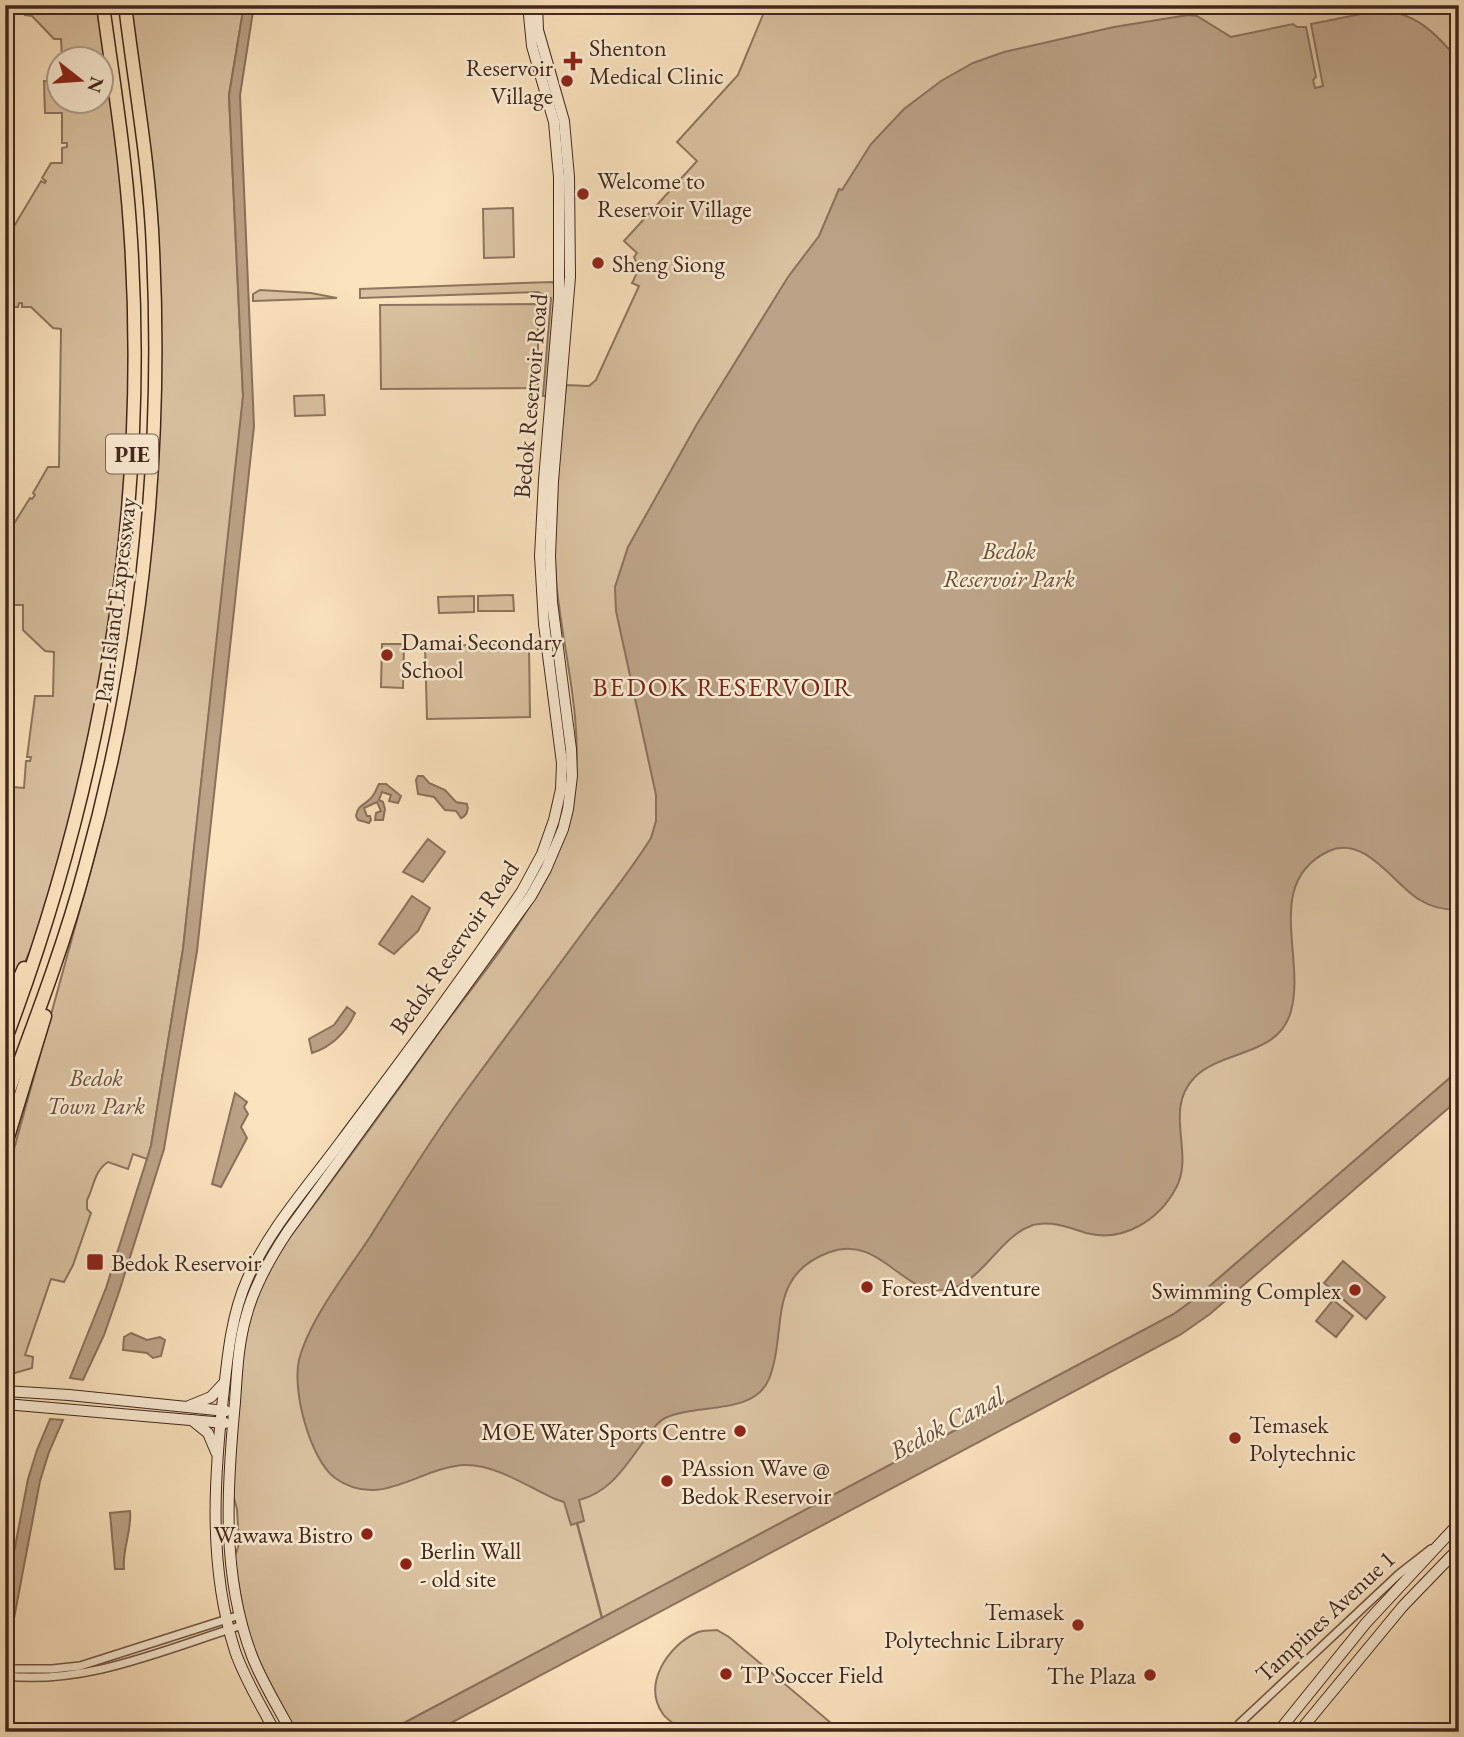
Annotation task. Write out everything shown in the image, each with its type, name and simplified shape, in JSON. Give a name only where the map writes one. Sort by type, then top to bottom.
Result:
[{"type":"highway","name":"Pan-Island Expressway","points":[[5,1041],[56,897],[92,759],[106,691],[122,566],[132,453],[134,369],[130,224],[103,5]]},
{"type":"highway","name":"Pan-Island Expressway","points":[[5,1101],[78,894],[95,830],[123,706],[140,588],[152,475],[155,370],[153,247],[146,168],[125,5]]},
{"type":"highway","points":[[5,1011],[56,897]]},
{"type":"highway","points":[[5,1147],[52,992],[50,978]]},
{"type":"main road","name":"Bedok Reservoir Road","points":[[275,1732],[240,1666],[228,1624],[217,1553],[217,1456],[235,1316],[257,1259],[522,891],[542,854],[559,801],[562,751],[543,614],[540,556],[559,298],[559,177],[554,122],[532,46],[528,5]]},
{"type":"main road","name":"Bedok Reservoir Road","points":[[291,1732],[252,1655],[235,1586],[229,1525],[229,1467],[240,1346],[252,1299],[273,1253],[318,1188],[531,896],[555,850],[568,809],[572,776],[571,749],[552,602],[550,556],[553,481],[570,288],[569,177],[564,121],[541,43],[537,5]]},
{"type":"main road","points":[[305,1189],[312,1186],[318,1188]]},
{"type":"main road","points":[[186,1407],[211,1396],[225,1381]]},
{"type":"main road","points":[[5,1391],[234,1411]]},
{"type":"main road","points":[[5,1404],[233,1423]]},
{"type":"main road","points":[[192,1420],[208,1433],[217,1456]]},
{"type":"main road","name":"Tampines Avenue 1","points":[[1278,1732],[1366,1623],[1459,1523]]},
{"type":"main road","name":"Tampines Avenue 1","points":[[1299,1732],[1404,1606],[1459,1548]]},
{"type":"main road","points":[[1390,1597],[1398,1598],[1404,1606]]},
{"type":"street","name":"Tampines Avenue 1","points":[[1234,1732],[1399,1574],[1448,1535]]},
{"type":"street","points":[[5,1669],[80,1666],[242,1620]]},
{"type":"street","points":[[5,1676],[81,1675],[146,1657],[228,1624]]},
{"type":"green space","points":[[24,5],[101,5],[106,46],[61,46],[61,39],[54,39],[32,16],[25,15]]},
{"type":"green space","name":"Bedok Town Park","points":[[129,5],[244,5],[229,95],[243,396],[241,424],[183,949],[151,1146],[147,1159],[133,1154],[128,1169],[108,1162],[100,1170],[87,1200],[87,1209],[91,1213],[73,1265],[64,1282],[51,1279],[25,1355],[33,1357],[32,1368],[5,1376],[5,1182],[99,840],[125,723],[159,405]]},
{"type":"green space","name":"Bedok Reservoir","points":[[767,5],[1459,5],[1459,1070],[1174,1314],[387,1732],[293,1732],[263,1674],[246,1626],[234,1559],[239,1544],[237,1509],[231,1488],[243,1346],[257,1294],[278,1253],[524,916],[557,853],[569,820],[577,759],[574,708],[559,605],[555,556],[557,482],[566,385],[589,386],[596,380],[639,286],[632,283],[637,270],[634,257],[637,253],[624,241],[697,161],[677,142],[738,75]]},
{"type":"green space","points":[[46,81],[46,113],[45,113]]},
{"type":"green space","points":[[62,116],[115,116],[129,225],[130,440],[104,690],[54,897],[5,1007],[5,798],[13,787],[24,788],[26,761],[30,761],[31,757],[27,757],[35,696],[53,696],[54,652],[45,651],[23,630],[23,605],[5,605],[5,538],[30,498],[35,495],[33,493],[48,467],[59,467],[61,329],[53,328],[31,307],[22,307],[22,303],[19,303],[18,307],[5,307],[5,281],[9,281],[10,233],[41,181],[45,183],[42,178],[51,163],[62,163],[62,148],[67,147],[67,143],[62,143]]},
{"type":"green space","points":[[513,208],[514,257],[484,258],[483,209]]},
{"type":"green space","points":[[552,282],[556,286],[549,396],[543,396],[551,298],[538,292],[360,298],[360,289]]},
{"type":"green space","points":[[260,290],[311,293],[337,298],[253,301],[253,294]]},
{"type":"green space","points":[[538,304],[538,388],[381,389],[380,305]]},
{"type":"green space","points":[[324,395],[325,415],[295,416],[294,396]]},
{"type":"green space","points":[[513,595],[514,611],[478,611],[478,596]]},
{"type":"green space","points":[[474,596],[474,612],[439,613],[438,597]]},
{"type":"green space","points":[[382,644],[404,644],[403,688],[381,687]]},
{"type":"green space","points":[[529,644],[530,717],[427,719],[425,646]]},
{"type":"green space","name":"TP Soccer Field","points":[[717,1630],[729,1637],[837,1728],[836,1732],[684,1732],[668,1719],[657,1702],[655,1691],[661,1667],[676,1647],[686,1639],[698,1632]]},
{"type":"shaded area","points":[[244,5],[254,5],[240,95],[254,426],[197,951],[164,1149],[104,1335],[83,1380],[70,1378],[106,1288],[151,1146],[183,949],[243,396],[229,95]]},
{"type":"shaded area","name":"Bedok Reservoir","points":[[1376,11],[1402,14],[1423,25],[1442,41],[1459,61],[1459,910],[1438,908],[1420,900],[1367,855],[1342,848],[1329,851],[1309,865],[1297,881],[1291,922],[1294,990],[1291,1011],[1285,1026],[1275,1037],[1262,1045],[1219,1062],[1194,1078],[1185,1091],[1181,1104],[1181,1175],[1169,1200],[1150,1219],[1126,1232],[1113,1235],[1086,1233],[1053,1224],[1033,1225],[1008,1241],[975,1275],[950,1289],[934,1290],[922,1287],[860,1250],[830,1252],[809,1262],[796,1275],[787,1290],[774,1361],[769,1379],[761,1391],[738,1404],[692,1411],[662,1420],[610,1483],[591,1496],[579,1500],[584,1521],[571,1525],[564,1502],[501,1473],[478,1466],[449,1467],[385,1489],[352,1487],[335,1478],[318,1456],[301,1406],[298,1373],[304,1345],[330,1297],[441,1126],[651,838],[656,821],[656,795],[616,611],[615,587],[628,547],[697,424],[788,277],[819,236],[839,189],[842,190],[871,144],[904,109],[941,81],[973,63],[1004,52],[1114,27],[1188,15],[1197,16],[1231,37],[1293,24],[1306,27],[1316,77],[1313,80],[1315,88],[1323,86],[1311,24]]},
{"type":"shaded area","points":[[418,776],[423,776],[429,783],[445,790],[456,802],[467,804],[465,816],[461,818],[456,811],[445,810],[434,797],[418,794]]},
{"type":"shaded area","points":[[379,784],[386,784],[401,796],[398,803],[389,801],[391,795],[382,792],[379,800],[383,802],[385,809],[383,820],[375,820],[376,813],[381,811],[377,802],[364,808],[367,816],[370,816],[369,823],[358,820],[358,810],[372,797]]},
{"type":"shaded area","points":[[428,839],[445,852],[423,882],[403,872]]},
{"type":"shaded area","points":[[412,896],[430,908],[418,931],[394,954],[379,944]]},
{"type":"shaded area","points":[[347,1007],[355,1013],[348,1026],[332,1042],[312,1053],[309,1039],[334,1025]]},
{"type":"shaded area","points":[[1459,1070],[1459,1099],[1210,1314],[1180,1335],[434,1732],[387,1732],[1174,1314]]},
{"type":"shaded area","points":[[235,1093],[247,1102],[244,1107],[248,1114],[241,1127],[247,1138],[221,1187],[212,1184]]},
{"type":"shaded area","name":"Swimming Complex","points":[[1343,1261],[1385,1297],[1366,1319],[1324,1283]]},
{"type":"shaded area","points":[[1333,1300],[1353,1316],[1336,1337],[1316,1321]]},
{"type":"shaded area","points":[[131,1333],[147,1340],[160,1337],[165,1340],[161,1356],[153,1358],[147,1353],[123,1350],[124,1337]]},
{"type":"shaded area","points":[[50,1419],[63,1420],[40,1481],[5,1666],[5,1599],[28,1479]]},
{"type":"shaded area","points":[[130,1511],[124,1569],[115,1569],[110,1513]]},
{"type":"waterway","points":[[577,1523],[602,1618]]},
{"type":"place","name":"Shenton Medical Clinic","points":[[573,61]]},
{"type":"place","name":"Reservoir Village","points":[[567,81]]},
{"type":"place","name":"Welcome to Reservoir Village","points":[[583,194]]},
{"type":"place","name":"Sheng Siong","points":[[598,263]]},
{"type":"place","name":"Damai Secondary School","points":[[387,655]]},
{"type":"place","name":"Bedok Reservoir","points":[[95,1262]]},
{"type":"place","name":"Forest Adventure","points":[[867,1287]]},
{"type":"place","name":"Swimming Complex","points":[[1355,1290]]},
{"type":"place","name":"MOE Water Sports Centre","points":[[740,1431]]},
{"type":"place","name":"Temasek Polytechnic","points":[[1235,1438]]},
{"type":"place","name":"PAssion Wave @ Bedok Reservoir","points":[[667,1481]]},
{"type":"place","name":"Wawawa Bistro","points":[[367,1534]]},
{"type":"place","name":"Berlin Wall - old site","points":[[406,1564]]},
{"type":"place","name":"Temasek Polytechnic Library","points":[[1078,1625]]},
{"type":"place","name":"TP Soccer Field","points":[[726,1674]]},
{"type":"place","name":"The Plaza","points":[[1150,1675]]},
{"type":"district","name":"BEDOK RESERVOIR","points":[[723,687]]},
{"type":"park label","name":"Bedok Reservoir Park","points":[[1009,564]]},
{"type":"water label","name":"Bedok Canal","points":[[947,1423]]}]
